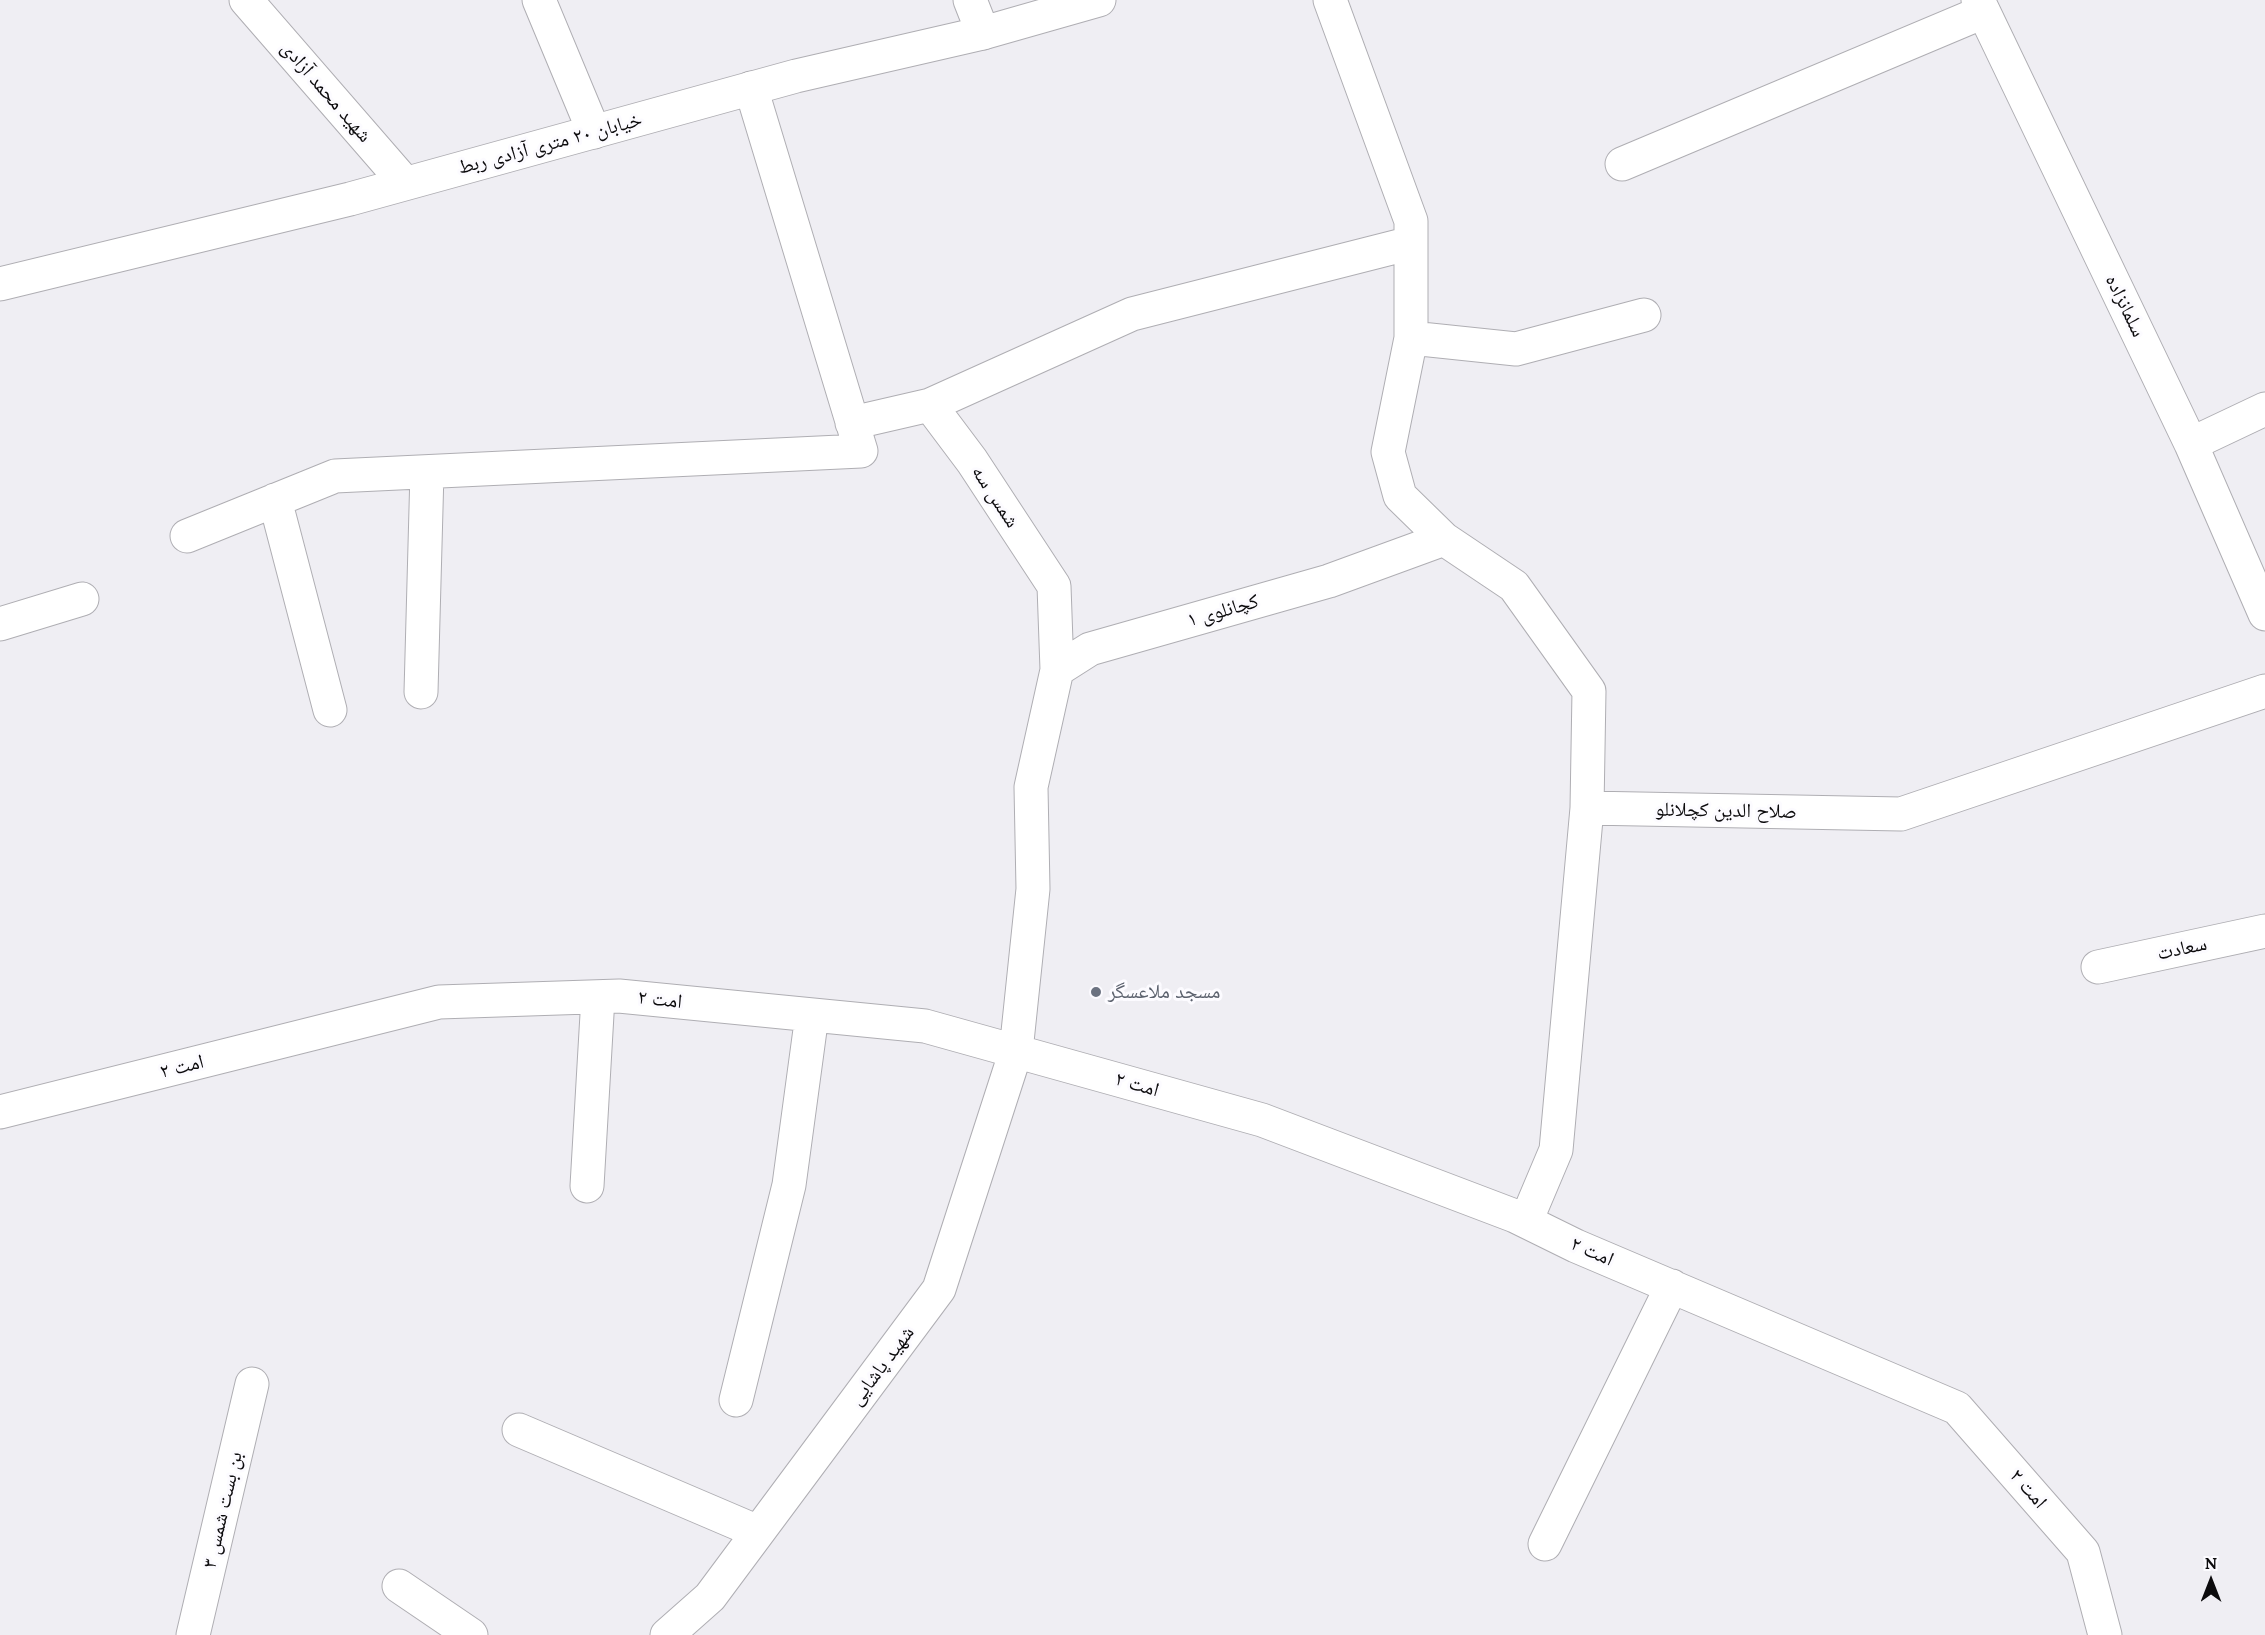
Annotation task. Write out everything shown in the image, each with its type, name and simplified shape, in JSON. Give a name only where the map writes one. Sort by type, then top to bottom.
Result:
[{"type":"street","name":"شهید محمد آزادی","points":[[246,0],[405,183]]},
{"type":"street","points":[[538,0],[594,132]]},
{"type":"street","points":[[970,0],[983,33]]},
{"type":"street","name":"خیابان ۲۰ متری آزادی ربط","points":[[0,284],[405,183],[751,88],[983,33],[1099,0]]},
{"type":"street","points":[[1330,0],[1411,220],[1411,338],[1388,452],[1401,496],[1444,539],[1514,586],[1588,692],[1587,808],[1556,1150],[1526,1221]]},
{"type":"street","points":[[1622,164],[1981,6]]},
{"type":"street","name":"سلمانزاده","points":[[1981,6],[2191,444],[2265,614]]},
{"type":"street","points":[[188,536],[335,476],[861,451],[751,88]]},
{"type":"street","points":[[852,423],[930,405],[1132,314],[1411,243]]},
{"type":"street","points":[[1411,338],[1516,349],[1644,315]]},
{"type":"street","name":"شمس سه","points":[[930,405],[972,461],[1054,586],[1057,670]]},
{"type":"street","points":[[2191,444],[2265,409]]},
{"type":"street","points":[[421,692],[427,472]]},
{"type":"street","points":[[275,500],[330,710]]},
{"type":"street","name":"کچانلوی ۱","points":[[1057,670],[1090,649],[1329,581],[1444,539]]},
{"type":"street","points":[[0,624],[82,599]]},
{"type":"street","points":[[1016,1051],[1033,889],[1031,787],[1057,670]]},
{"type":"street","name":"صلاح الدین کچلانلو","points":[[1587,808],[1901,814],[2265,691]]},
{"type":"street","name":"سعادت","points":[[2098,967],[2265,931]]},
{"type":"street","name":"امت ۲","points":[[0,1112],[439,1002],[619,996],[925,1026],[1262,1120],[1526,1221],[1957,1408],[2083,1552],[2105,1635]]},
{"type":"street","points":[[587,1186],[598,997]]},
{"type":"street","points":[[736,1400],[789,1185],[812,1015]]},
{"type":"street","name":"شهید پاشایی","points":[[667,1635],[710,1598],[939,1289],[1016,1051]]},
{"type":"street","points":[[1545,1544],[1672,1286]]},
{"type":"street","name":"بن بست شمس ۳","points":[[193,1635],[252,1384]]},
{"type":"street","points":[[519,1430],[758,1533]]},
{"type":"street","points":[[399,1586],[471,1635]]},
{"type":"place","name":"مسجد ملاعسگر","points":[[1096,992]]}]
